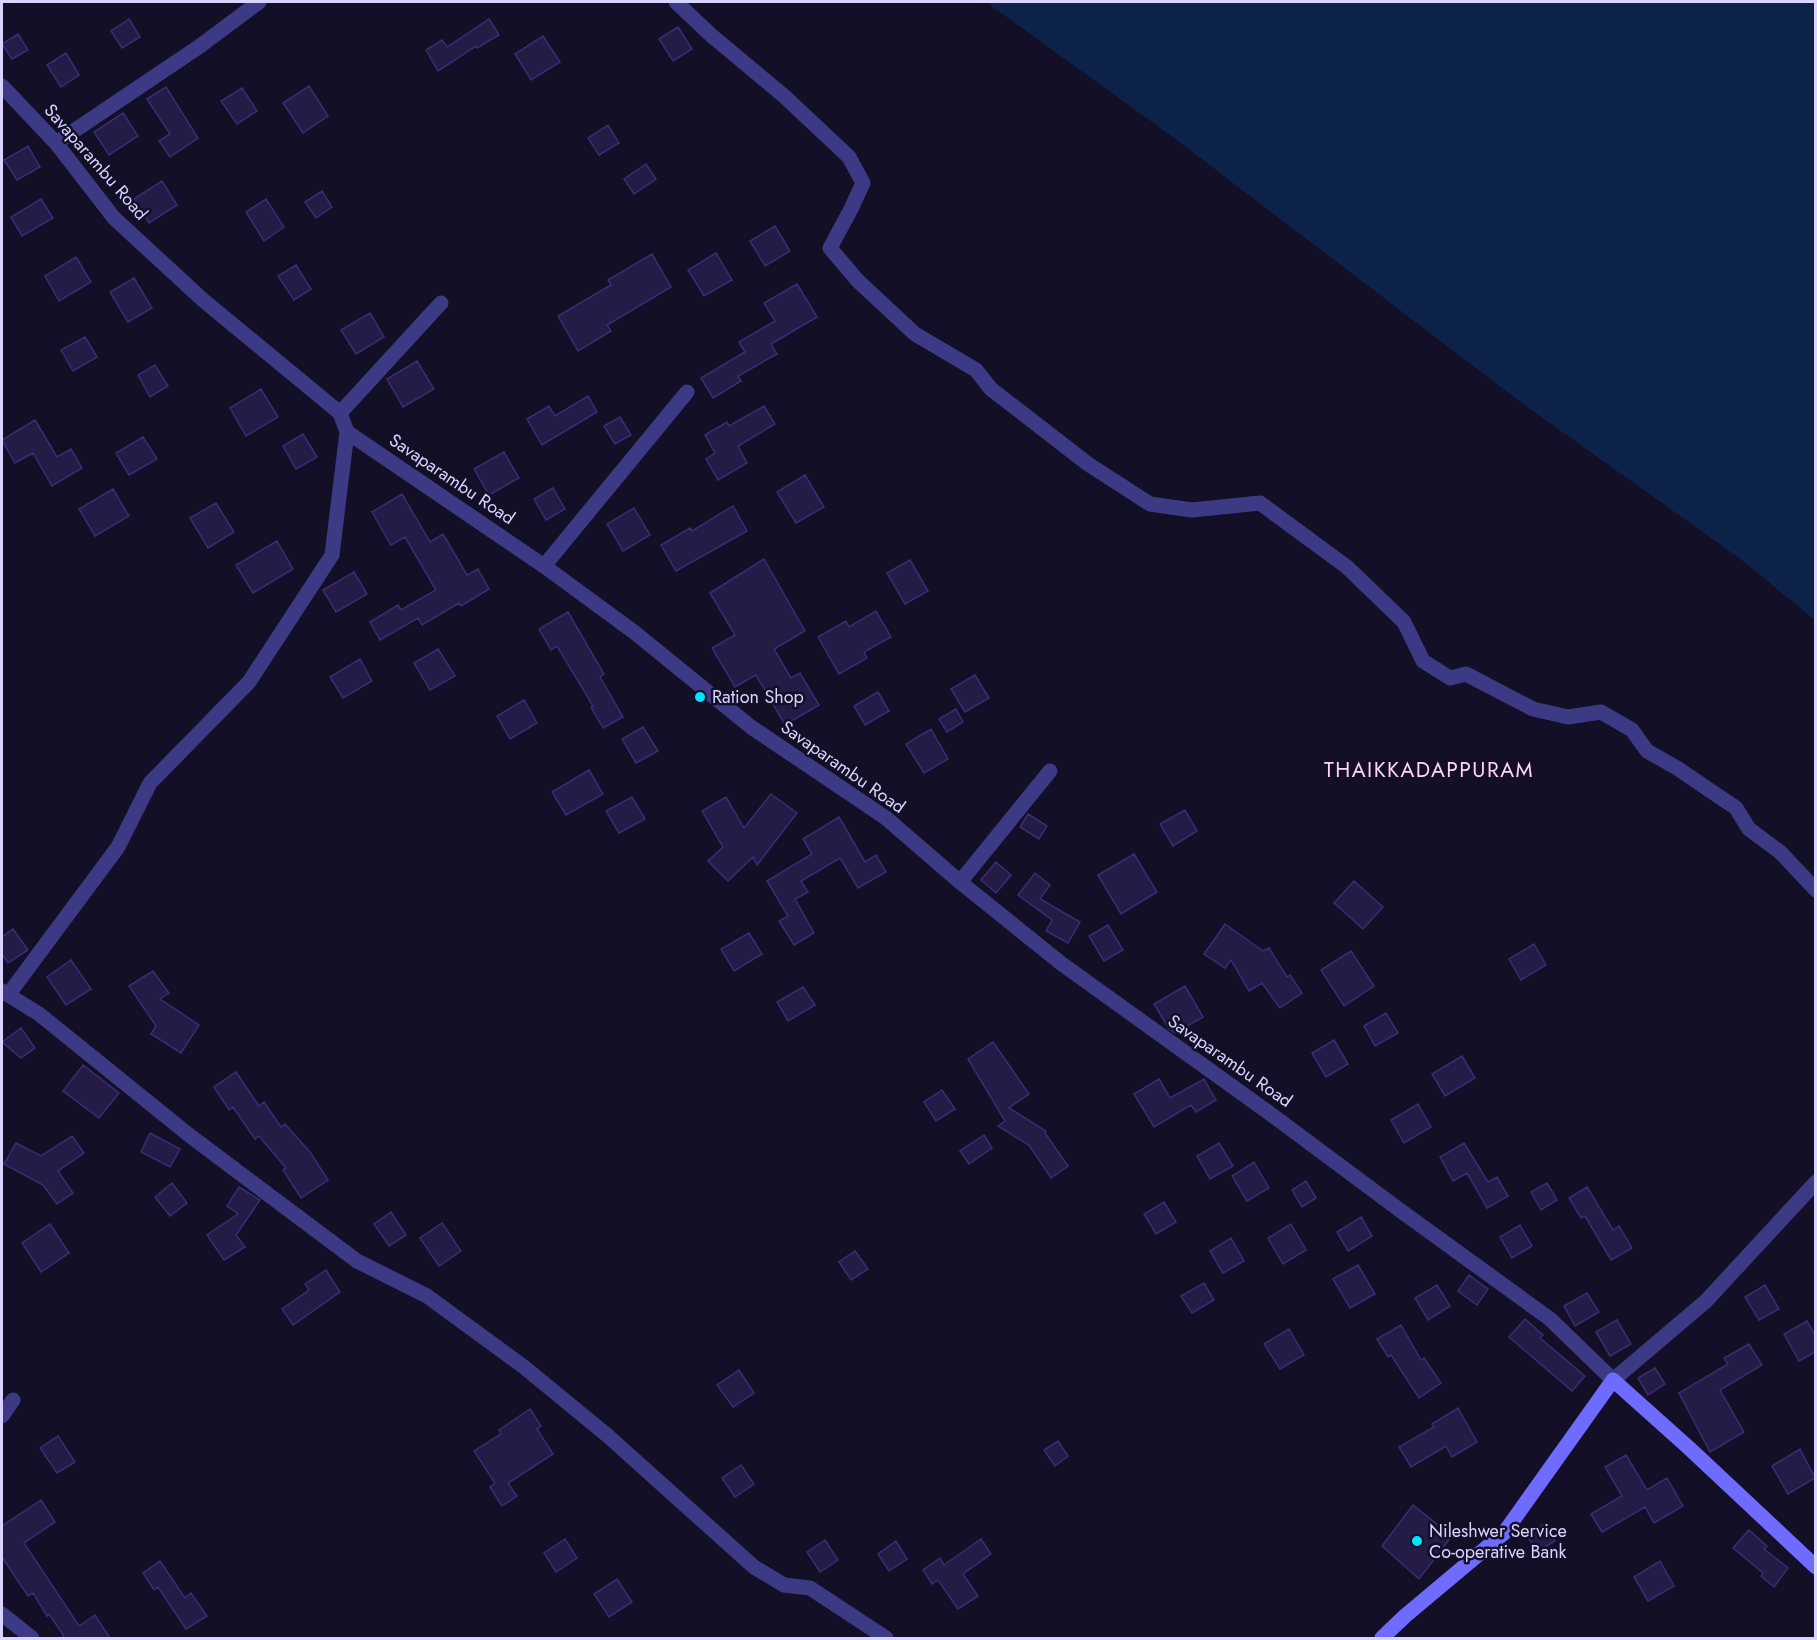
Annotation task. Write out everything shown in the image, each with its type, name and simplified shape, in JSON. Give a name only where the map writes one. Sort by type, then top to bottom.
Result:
[{"type":"main road","points":[[1382,1638],[1504,1533],[1613,1380],[1682,1441],[1815,1567]]},
{"type":"street","points":[[56,143],[200,46],[259,2]]},
{"type":"street","points":[[676,2],[712,36],[784,96],[849,157],[863,183],[830,248],[857,280],[915,334],[976,370],[991,390],[1088,464],[1150,504],[1192,510],[1260,503],[1347,567],[1404,622],[1423,661],[1450,678],[1466,674],[1533,709],[1568,717],[1601,712],[1632,730],[1647,751],[1677,768],[1736,808],[1749,829],[1780,852],[1815,890]]},
{"type":"street","name":"Savaparambu Road","points":[[2,86],[56,143],[114,218],[203,300],[340,413]]},
{"type":"street","points":[[441,303],[340,413],[347,432],[332,555],[249,682],[150,783],[118,847],[5,993],[39,1014],[189,1135],[357,1261],[427,1296],[524,1367],[608,1436],[754,1567],[784,1585],[810,1588],[886,1638]]},
{"type":"street","points":[[544,566],[687,392]]},
{"type":"street","name":"Savaparambu Road","points":[[347,432],[544,566],[634,632],[751,727],[886,818],[960,882],[1062,964],[1272,1114],[1550,1319],[1613,1380]]},
{"type":"street","points":[[960,882],[1050,771]]},
{"type":"street","points":[[1613,1380],[1706,1301],[1815,1182]]},
{"type":"street","points":[[2,1416],[13,1401]]},
{"type":"street","points":[[2,1614],[32,1638]]},
{"type":"water","points":[[986,2],[1815,2],[1815,620],[1739,558],[1523,404],[1174,138]]},
{"type":"building","points":[[129,19],[140,37],[122,48],[111,31]]},
{"type":"building","points":[[489,19],[499,35],[477,48],[476,46],[438,71],[426,50],[442,40],[447,47]]},
{"type":"building","points":[[678,27],[692,49],[673,61],[659,39]]},
{"type":"building","points":[[18,34],[28,50],[12,59],[2,44]]},
{"type":"building","points":[[543,36],[560,62],[531,80],[515,54]]},
{"type":"building","points":[[66,53],[79,75],[61,87],[47,65]]},
{"type":"building","points":[[309,86],[328,116],[303,133],[283,103]]},
{"type":"building","points":[[166,87],[198,138],[170,157],[159,141],[170,134],[147,99]]},
{"type":"building","points":[[242,88],[257,111],[237,124],[221,101]]},
{"type":"building","points":[[123,113],[138,136],[109,155],[94,132]]},
{"type":"building","points":[[608,125],[619,143],[599,155],[588,138]]},
{"type":"building","points":[[28,146],[40,167],[17,180],[4,160]]},
{"type":"building","points":[[646,164],[656,179],[634,194],[624,179]]},
{"type":"building","points":[[162,181],[177,205],[149,223],[134,199]]},
{"type":"building","points":[[322,191],[332,207],[316,218],[305,202]]},
{"type":"building","points":[[41,199],[53,218],[22,236],[11,217]]},
{"type":"building","points":[[266,199],[284,227],[264,241],[246,212]]},
{"type":"building","points":[[775,226],[790,251],[765,266],[750,241]]},
{"type":"building","points":[[716,253],[732,280],[704,296],[688,270]]},
{"type":"building","points":[[652,254],[671,287],[607,325],[611,331],[578,351],[558,316],[611,285],[608,280]]},
{"type":"building","points":[[76,257],[91,282],[59,301],[45,276]]},
{"type":"building","points":[[296,265],[311,289],[294,300],[278,276]]},
{"type":"building","points":[[134,278],[152,308],[128,322],[110,292]]},
{"type":"building","points":[[797,284],[817,317],[771,344],[777,354],[738,376],[741,381],[713,398],[701,378],[745,352],[739,342],[775,321],[764,303]]},
{"type":"building","points":[[370,313],[384,337],[356,354],[341,330]]},
{"type":"building","points":[[85,337],[97,357],[73,371],[61,350]]},
{"type":"building","points":[[417,361],[434,389],[403,407],[387,379]]},
{"type":"building","points":[[155,365],[168,386],[150,397],[138,375]]},
{"type":"building","points":[[261,389],[278,417],[246,436],[230,408]]},
{"type":"building","points":[[588,396],[597,412],[542,445],[527,419],[549,406],[555,416]]},
{"type":"building","points":[[764,406],[775,424],[738,446],[747,463],[718,480],[706,459],[715,453],[705,435],[727,422],[729,426]]},
{"type":"building","points":[[620,417],[631,435],[615,444],[604,426]]},
{"type":"building","points":[[35,420],[57,457],[71,449],[82,468],[52,486],[33,453],[15,463],[2,440]]},
{"type":"building","points":[[303,434],[317,457],[296,469],[283,446]]},
{"type":"building","points":[[143,437],[157,459],[129,475],[116,453]]},
{"type":"building","points":[[504,452],[519,478],[489,495],[474,469]]},
{"type":"building","points":[[805,475],[824,507],[796,523],[777,492]]},
{"type":"building","points":[[553,488],[565,509],[546,520],[534,499]]},
{"type":"building","points":[[113,489],[129,516],[95,536],[79,509]]},
{"type":"building","points":[[402,494],[430,542],[443,534],[467,575],[478,569],[489,589],[461,606],[459,603],[422,625],[418,618],[380,640],[370,622],[398,605],[401,610],[436,590],[405,537],[391,545],[372,512]]},
{"type":"building","points":[[216,503],[234,532],[208,548],[190,518]]},
{"type":"building","points":[[733,506],[747,531],[676,571],[661,545],[690,528],[692,531]]},
{"type":"building","points":[[634,508],[650,535],[623,551],[607,524]]},
{"type":"building","points":[[277,541],[293,569],[253,593],[236,565]]},
{"type":"building","points":[[764,559],[805,631],[774,649],[791,678],[800,673],[819,705],[785,725],[756,675],[735,687],[712,648],[735,635],[710,593]]},
{"type":"building","points":[[910,560],[928,591],[905,604],[887,573]]},
{"type":"building","points":[[354,572],[367,594],[336,612],[323,590]]},
{"type":"building","points":[[876,611],[891,637],[864,652],[867,658],[839,674],[818,637],[846,621],[849,627]]},
{"type":"building","points":[[568,612],[604,674],[600,677],[623,717],[603,728],[591,707],[593,706],[557,646],[551,650],[539,629]]},
{"type":"building","points":[[438,649],[455,676],[430,690],[414,663]]},
{"type":"building","points":[[360,659],[372,681],[343,698],[330,677]]},
{"type":"building","points":[[975,675],[989,698],[965,712],[951,689]]},
{"type":"building","points":[[878,692],[889,711],[865,725],[854,706]]},
{"type":"building","points":[[524,700],[537,723],[510,739],[497,716]]},
{"type":"building","points":[[956,709],[963,722],[947,732],[939,719]]},
{"type":"building","points":[[643,727],[658,751],[636,763],[622,739]]},
{"type":"building","points":[[931,729],[948,759],[924,773],[906,744]]},
{"type":"building","points":[[589,770],[603,794],[566,815],[552,792]]},
{"type":"building","points":[[771,794],[797,813],[757,865],[753,857],[728,881],[708,861],[723,847],[702,811],[726,797],[744,828]]},
{"type":"building","points":[[632,797],[645,819],[619,833],[606,811]]},
{"type":"building","points":[[1185,810],[1197,831],[1173,846],[1160,824]]},
{"type":"building","points":[[1028,814],[1047,826],[1039,839],[1020,827]]},
{"type":"building","points":[[839,817],[865,862],[876,855],[886,872],[858,888],[840,858],[801,881],[808,892],[795,899],[814,933],[794,945],[779,921],[788,916],[767,881],[812,854],[803,839]]},
{"type":"building","points":[[1134,854],[1157,892],[1121,914],[1098,875]]},
{"type":"building","points":[[996,862],[1011,875],[996,893],[981,880]]},
{"type":"building","points":[[1035,873],[1050,885],[1040,899],[1080,922],[1068,943],[1046,931],[1052,920],[1018,895]]},
{"type":"building","points":[[1354,881],[1383,907],[1363,929],[1334,903]]},
{"type":"building","points":[[1225,924],[1263,951],[1269,948],[1287,977],[1290,975],[1302,993],[1280,1008],[1262,983],[1249,991],[1231,960],[1225,968],[1204,954]]},
{"type":"building","points":[[1108,925],[1123,950],[1104,961],[1089,936]]},
{"type":"building","points":[[13,929],[28,950],[8,963],[2,954],[2,937]]},
{"type":"building","points":[[749,933],[762,954],[734,971],[721,949]]},
{"type":"building","points":[[1534,944],[1546,965],[1521,980],[1509,959]]},
{"type":"building","points":[[1351,951],[1374,986],[1344,1006],[1321,970]]},
{"type":"building","points":[[71,960],[91,989],[66,1005],[47,977]]},
{"type":"building","points":[[153,971],[169,993],[160,999],[199,1025],[181,1053],[151,1034],[156,1026],[129,986]]},
{"type":"building","points":[[1185,986],[1203,1017],[1175,1033],[1169,1029],[1154,1004]]},
{"type":"building","points":[[803,987],[815,1005],[788,1021],[777,1002]]},
{"type":"building","points":[[1386,1013],[1398,1033],[1375,1046],[1364,1026]]},
{"type":"building","points":[[21,1028],[35,1048],[21,1058],[2,1042]]},
{"type":"building","points":[[1334,1040],[1348,1064],[1326,1077],[1312,1053]]},
{"type":"building","points":[[993,1042],[1029,1094],[1009,1108],[1046,1131],[1045,1133],[1068,1166],[1051,1178],[1029,1145],[998,1126],[1005,1121],[968,1059]]},
{"type":"building","points":[[1462,1056],[1475,1078],[1445,1096],[1432,1074]]},
{"type":"building","points":[[83,1065],[119,1093],[99,1118],[63,1091]]},
{"type":"building","points":[[236,1072],[259,1106],[264,1102],[281,1127],[285,1124],[310,1152],[328,1180],[301,1198],[283,1170],[286,1168],[259,1136],[255,1139],[233,1107],[229,1110],[214,1087]]},
{"type":"building","points":[[1159,1079],[1170,1098],[1204,1079],[1216,1100],[1196,1112],[1191,1105],[1154,1127],[1134,1094]]},
{"type":"building","points":[[942,1090],[955,1109],[936,1121],[924,1102]]},
{"type":"building","points":[[1418,1104],[1431,1127],[1404,1143],[1391,1120]]},
{"type":"building","points":[[150,1133],[180,1149],[170,1167],[141,1152]]},
{"type":"building","points":[[984,1135],[992,1148],[969,1164],[960,1151]]},
{"type":"building","points":[[72,1136],[84,1153],[58,1171],[73,1193],[57,1204],[43,1185],[4,1164],[16,1143],[41,1156]]},
{"type":"building","points":[[1219,1143],[1233,1166],[1210,1179],[1197,1156]]},
{"type":"building","points":[[1464,1143],[1488,1182],[1497,1177],[1508,1196],[1487,1208],[1467,1173],[1453,1181],[1440,1157]]},
{"type":"building","points":[[1254,1162],[1269,1188],[1247,1201],[1232,1176]]},
{"type":"building","points":[[1306,1181],[1316,1198],[1302,1207],[1292,1190]]},
{"type":"building","points":[[172,1183],[187,1203],[170,1216],[155,1197]]},
{"type":"building","points":[[1547,1183],[1557,1200],[1541,1210],[1531,1192]]},
{"type":"building","points":[[239,1187],[260,1200],[236,1235],[245,1247],[224,1260],[207,1235],[238,1214],[227,1206]]},
{"type":"building","points":[[1587,1187],[1613,1230],[1619,1226],[1632,1248],[1611,1260],[1585,1216],[1581,1218],[1569,1198]]},
{"type":"building","points":[[1164,1202],[1176,1222],[1156,1234],[1144,1214]]},
{"type":"building","points":[[391,1212],[406,1235],[389,1246],[374,1224]]},
{"type":"building","points":[[1361,1217],[1372,1236],[1348,1251],[1337,1232]]},
{"type":"building","points":[[442,1223],[461,1251],[439,1266],[420,1238]]},
{"type":"building","points":[[50,1224],[69,1253],[41,1272],[22,1243]]},
{"type":"building","points":[[1291,1224],[1306,1250],[1283,1264],[1268,1238]]},
{"type":"building","points":[[1520,1225],[1532,1246],[1512,1258],[1500,1237]]},
{"type":"building","points":[[1231,1238],[1244,1261],[1223,1273],[1210,1251]]},
{"type":"building","points":[[855,1251],[868,1269],[851,1280],[839,1262]]},
{"type":"building","points":[[1358,1265],[1375,1294],[1350,1308],[1333,1279]]},
{"type":"building","points":[[326,1270],[340,1292],[293,1325],[282,1309],[309,1290],[305,1284]]},
{"type":"building","points":[[1469,1275],[1488,1289],[1477,1305],[1458,1291]]},
{"type":"building","points":[[1204,1283],[1214,1300],[1192,1313],[1181,1296]]},
{"type":"building","points":[[1437,1285],[1450,1306],[1428,1320],[1415,1298]]},
{"type":"building","points":[[1765,1285],[1779,1309],[1759,1320],[1745,1297]]},
{"type":"building","points":[[1587,1293],[1599,1312],[1575,1326],[1564,1306]]},
{"type":"building","points":[[1525,1319],[1543,1335],[1540,1338],[1585,1376],[1572,1391],[1509,1337]]},
{"type":"building","points":[[1617,1320],[1631,1344],[1610,1356],[1596,1332]]},
{"type":"building","points":[[1807,1321],[1815,1335],[1815,1352],[1799,1361],[1784,1334]]},
{"type":"building","points":[[1401,1325],[1421,1360],[1424,1358],[1441,1383],[1419,1398],[1391,1355],[1388,1357],[1377,1339]]},
{"type":"building","points":[[1289,1329],[1304,1355],[1280,1369],[1264,1344]]},
{"type":"building","points":[[1749,1344],[1762,1365],[1720,1390],[1744,1432],[1710,1452],[1679,1393],[1728,1364],[1724,1358]]},
{"type":"building","points":[[1655,1368],[1665,1384],[1648,1395],[1638,1378]]},
{"type":"building","points":[[739,1370],[754,1393],[733,1407],[717,1385]]},
{"type":"building","points":[[1458,1408],[1477,1442],[1452,1457],[1446,1446],[1411,1467],[1399,1447],[1434,1427],[1432,1424]]},
{"type":"building","points":[[530,1409],[541,1426],[537,1429],[553,1454],[508,1483],[517,1496],[502,1506],[490,1487],[495,1483],[474,1451],[501,1434],[499,1430]]},
{"type":"building","points":[[58,1436],[75,1462],[57,1473],[40,1448]]},
{"type":"building","points":[[1058,1441],[1068,1456],[1055,1466],[1044,1450]]},
{"type":"building","points":[[1800,1449],[1815,1478],[1788,1494],[1772,1466]]},
{"type":"building","points":[[1626,1455],[1647,1490],[1667,1478],[1683,1506],[1654,1523],[1645,1507],[1602,1532],[1591,1514],[1622,1496],[1605,1467]]},
{"type":"building","points":[[741,1465],[754,1484],[735,1497],[722,1478]]},
{"type":"building","points":[[41,1500],[55,1522],[24,1543],[79,1626],[95,1615],[110,1638],[61,1638],[64,1636],[49,1614],[47,1616],[33,1593],[28,1596],[2,1557],[2,1526]]},
{"type":"building","name":"Nileshwer Service Co-operative Bank","points":[[1413,1505],[1452,1536],[1419,1579],[1382,1546]]},
{"type":"building","points":[[1545,1524],[1555,1541],[1537,1552],[1526,1534]]},
{"type":"building","points":[[1749,1530],[1767,1546],[1764,1549],[1788,1568],[1774,1587],[1761,1576],[1763,1573],[1733,1548]]},
{"type":"building","points":[[565,1539],[577,1558],[556,1572],[544,1553]]},
{"type":"building","points":[[981,1539],[991,1554],[963,1574],[978,1596],[958,1609],[938,1580],[932,1584],[923,1570],[940,1558],[944,1565]]},
{"type":"building","points":[[825,1540],[838,1560],[820,1572],[807,1552]]},
{"type":"building","points":[[896,1541],[907,1559],[889,1571],[878,1554]]},
{"type":"building","points":[[160,1561],[185,1598],[191,1593],[207,1616],[186,1629],[158,1587],[154,1590],[143,1573]]},
{"type":"building","points":[[1660,1561],[1674,1586],[1648,1601],[1634,1577]]},
{"type":"building","points":[[617,1579],[632,1602],[609,1617],[594,1594]]},
{"type":"place","name":"Ration Shop","points":[[700,697]]},
{"type":"place","name":"Nileshwer Service Co-operative Bank","points":[[1417,1541]]},
{"type":"district","name":"THAIKKADAPPURAM","points":[[1429,770]]}]
